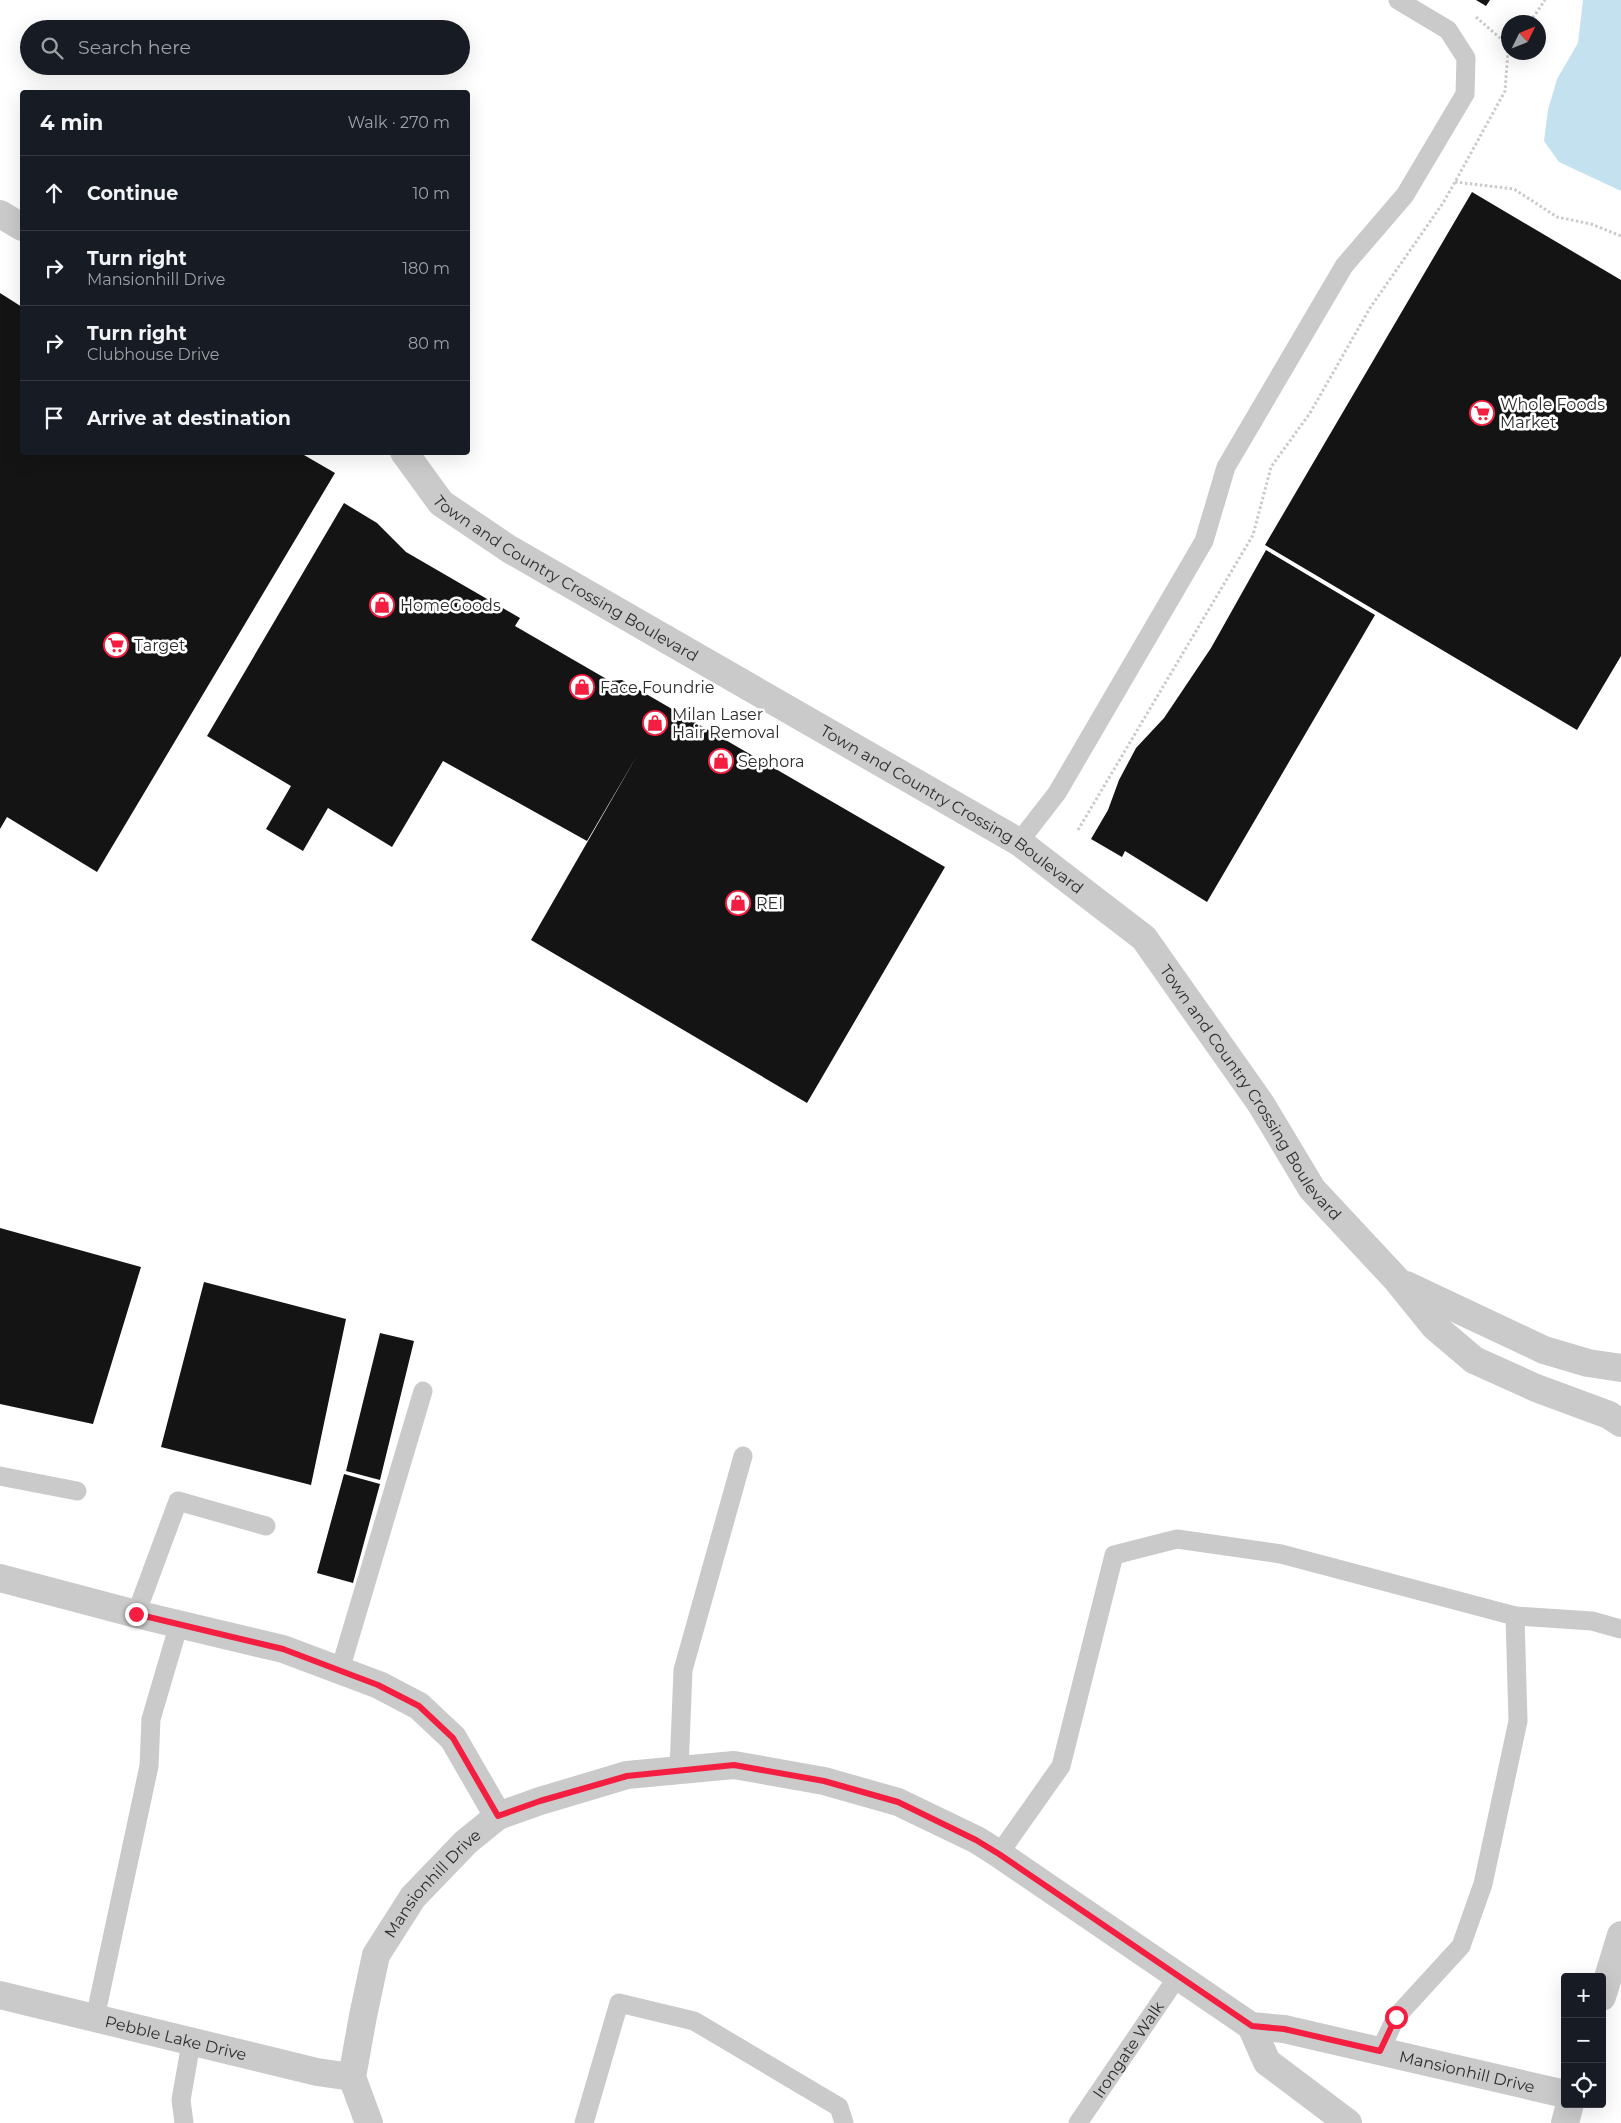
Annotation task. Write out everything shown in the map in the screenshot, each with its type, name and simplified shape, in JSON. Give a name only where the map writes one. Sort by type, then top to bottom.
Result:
[{"type":"street","points":[[0,214],[20,226]]},
{"type":"street","name":"Town and Country Crossing Boulevard","points":[[406,455],[441,503],[509,549],[1019,842],[1144,938],[1261,1104],[1312,1189],[1396,1279],[1434,1326],[1474,1360],[1536,1388],[1609,1415],[1621,1423]]},
{"type":"street","name":"Town and Country Crossing Boulevard","points":[[1396,1279],[1544,1350],[1588,1363],[1621,1368]]},
{"type":"street","points":[[0,1578],[136,1614],[283,1649],[378,1685],[419,1706],[453,1738],[498,1816]]},
{"type":"street","name":"Mansionhill Drive","points":[[352,2077],[376,1955],[413,1897],[466,1842],[498,1816],[540,1801],[627,1776],[734,1765],[824,1781],[898,1802],[976,1840],[1252,2026],[1284,2029],[1561,2093]]},
{"type":"street","points":[[1606,1984],[1621,1935]]},
{"type":"street","name":"Pebble Lake Drive","points":[[0,1995],[317,2072],[352,2077]]},
{"type":"street","points":[[1252,2026],[1268,2062],[1348,2123]]},
{"type":"street","points":[[352,2077],[369,2123]]},
{"type":"street","points":[[1565,2123],[1569,2108]]},
{"type":"lane","points":[[1019,842],[1057,793],[1204,541],[1226,467],[1344,266],[1406,195],[1465,94],[1466,58],[1448,30],[1398,0]]},
{"type":"lane","points":[[340,1670],[423,1391]]},
{"type":"lane","points":[[679,1770],[683,1670],[743,1456]]},
{"type":"lane","points":[[0,1476],[77,1491]]},
{"type":"lane","points":[[136,1614],[178,1501],[266,1526]]},
{"type":"lane","points":[[999,1854],[1061,1766],[1114,1555],[1177,1539],[1281,1554],[1515,1616],[1592,1621],[1621,1629]]},
{"type":"lane","points":[[1380,2051],[1396,2017],[1461,1946],[1483,1884],[1518,1721],[1515,1616]]},
{"type":"lane","points":[[95,2018],[149,1766],[150,1720],[179,1624]]},
{"type":"lane","name":"Irongate Walk","points":[[1078,2123],[1178,1976]]},
{"type":"lane","points":[[584,2123],[619,2003],[694,2021],[839,2107],[844,2123]]},
{"type":"lane","points":[[184,2123],[181,2100],[191,2042]]},
{"type":"path","points":[[1535,15],[1545,0]]},
{"type":"path","points":[[1471,13],[1501,40]]},
{"type":"path","points":[[1078,830],[1253,536],[1271,467],[1310,413],[1370,308],[1443,203],[1455,182],[1505,92],[1507,60]]},
{"type":"path","points":[[1455,182],[1514,189],[1557,217],[1591,224],[1621,236]]},
{"type":"water","points":[[1583,0],[1621,0],[1621,191],[1559,162],[1544,141],[1548,110],[1557,79],[1578,43]]},
{"type":"building","points":[[1476,0],[1490,0],[1486,6]]},
{"type":"building","name":"Whole Foods Market","points":[[1472,192],[1621,280],[1621,656],[1577,730],[1265,545]]},
{"type":"building","name":"Target","points":[[0,293],[20,306],[20,455],[304,455],[335,473],[97,872],[7,817],[0,829]]},
{"type":"building","points":[[344,503],[377,523],[406,552],[520,618],[515,626],[610,681],[622,680],[945,867],[807,1103],[531,940],[638,754],[587,841],[443,761],[392,847],[328,808],[303,851],[266,829],[291,786],[207,736]]},
{"type":"building","points":[[1266,550],[1375,615],[1207,902],[1125,851],[1122,857],[1091,839],[1108,810],[1119,780],[1136,748],[1164,718],[1211,648]]},
{"type":"building","points":[[0,1228],[141,1267],[93,1424],[0,1404]]},
{"type":"building","points":[[204,1282],[346,1319],[311,1485],[161,1447]]},
{"type":"building","points":[[380,1333],[414,1341],[380,1480],[346,1471]]},
{"type":"building","points":[[344,1474],[380,1484],[353,1583],[317,1573]]},
{"type":"place","name":"Whole Foods Market","points":[[1482,413]]},
{"type":"place","name":"HomeGoods","points":[[382,605]]},
{"type":"place","name":"Target","points":[[116,645]]},
{"type":"place","name":"Face Foundrie","points":[[582,687]]},
{"type":"place","name":"Milan Laser Hair Removal","points":[[655,723]]},
{"type":"place","name":"Sephora","points":[[721,761]]},
{"type":"place","name":"REI","points":[[738,903]]},
{"type":"route","points":[[136,1614],[283,1649],[378,1685],[419,1706],[453,1738],[498,1816],[540,1801],[627,1776],[734,1765],[824,1781],[898,1802],[976,1840],[1252,2026],[1284,2029],[1380,2051],[1396,2017]]}]
